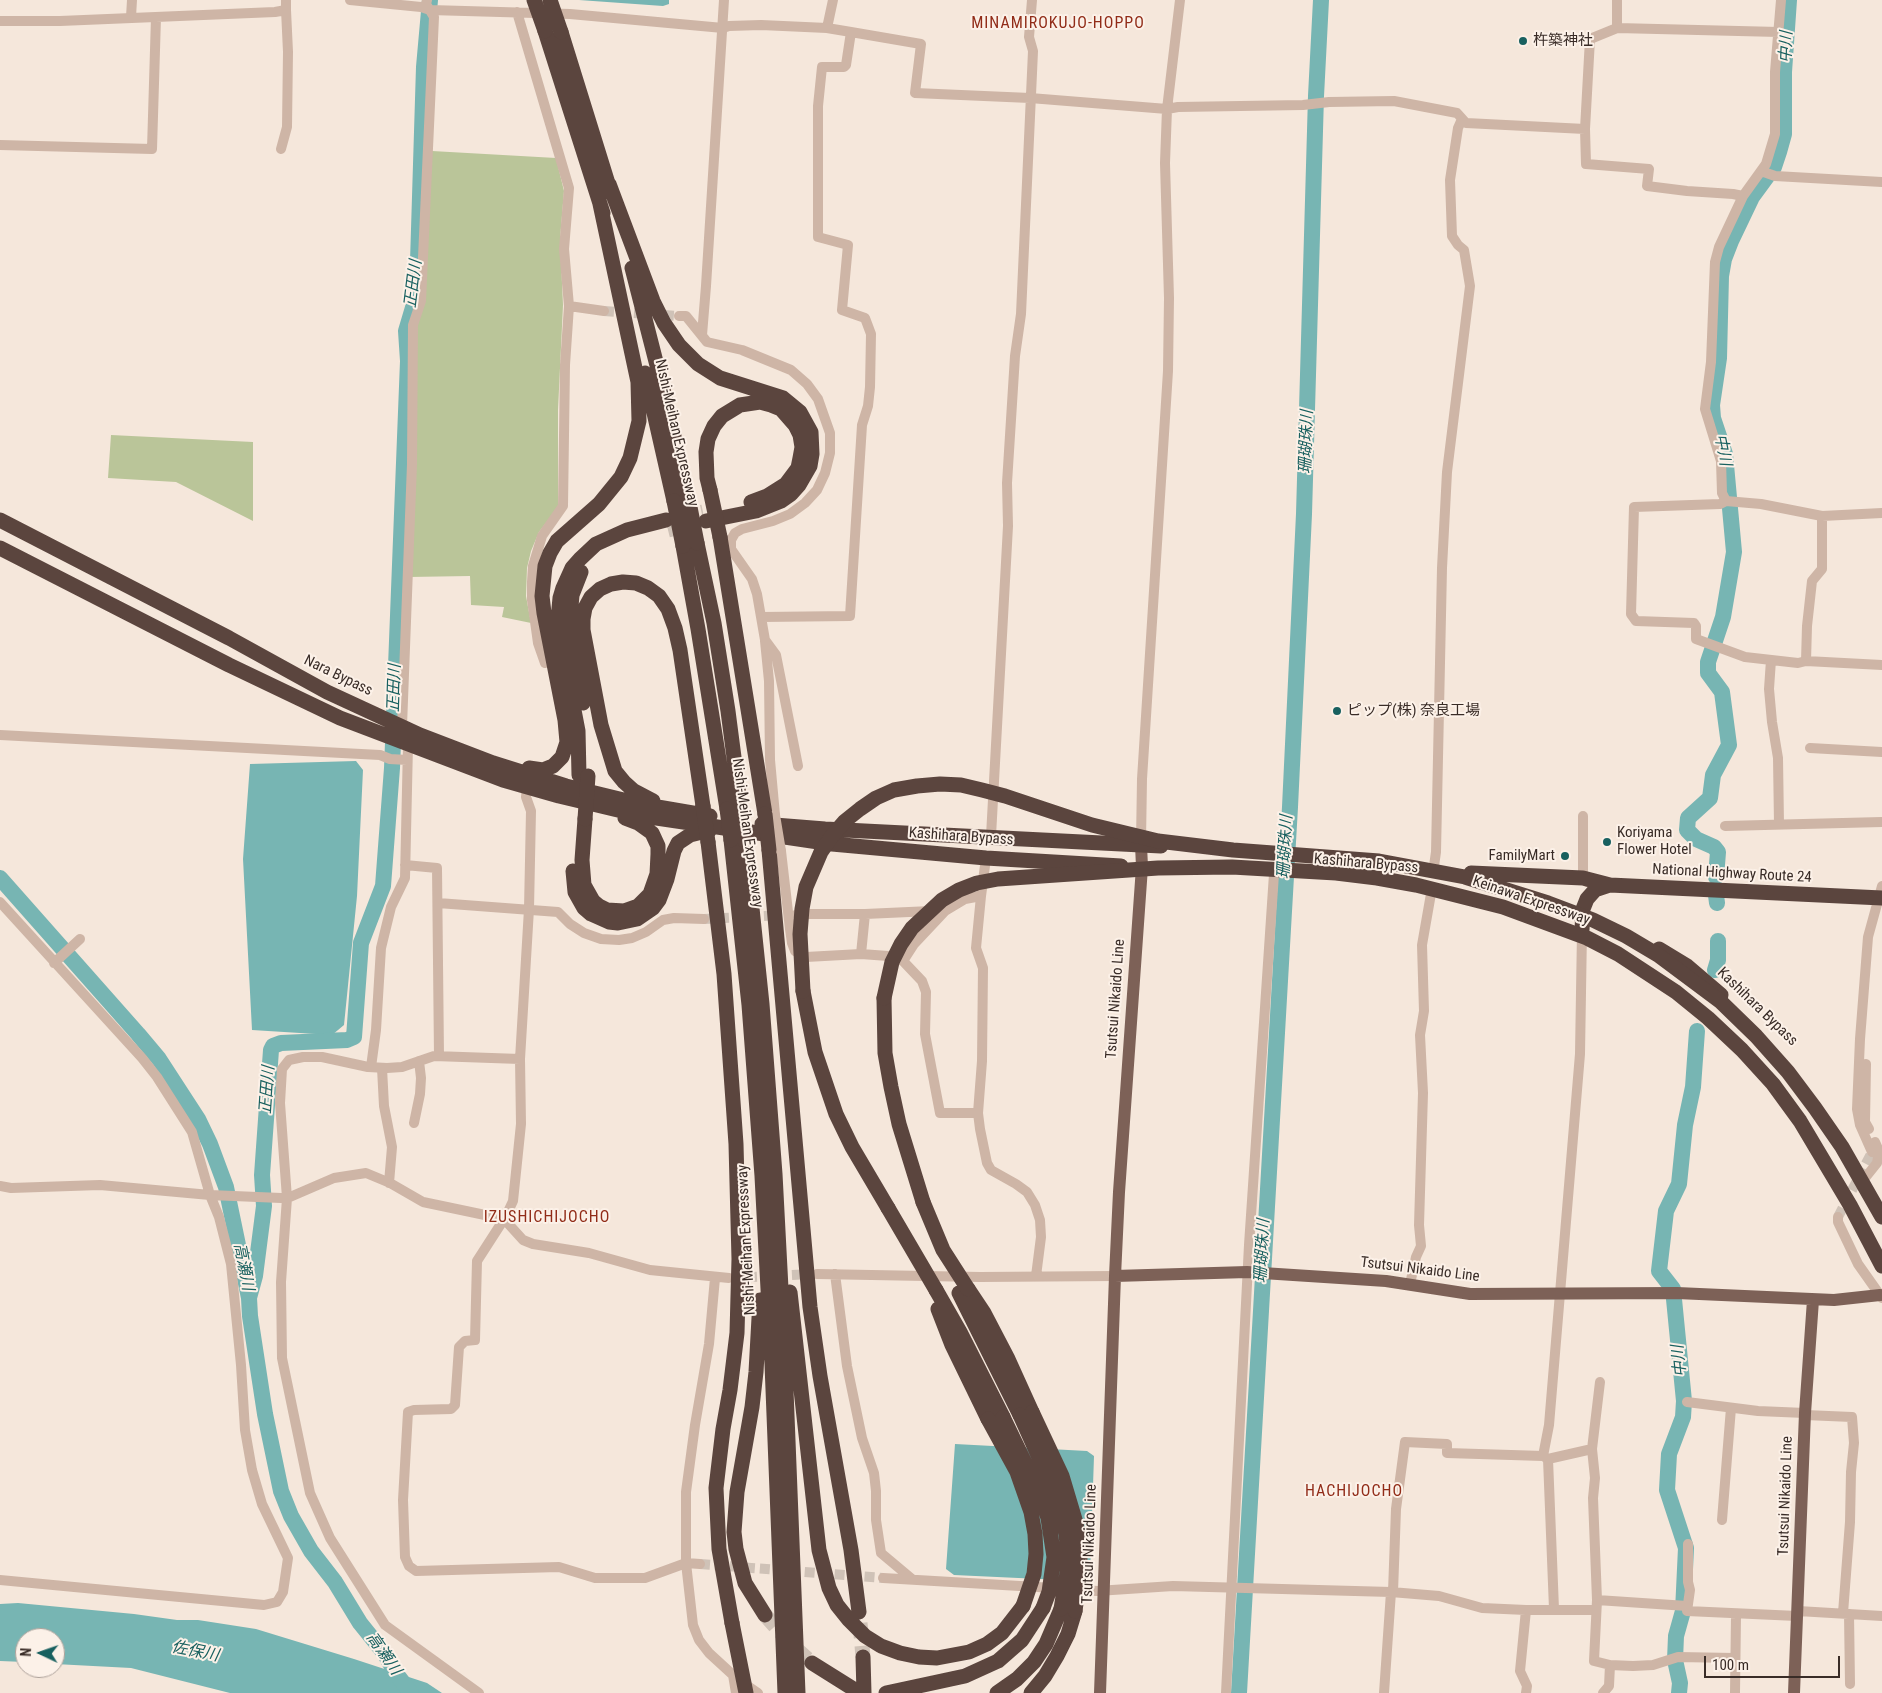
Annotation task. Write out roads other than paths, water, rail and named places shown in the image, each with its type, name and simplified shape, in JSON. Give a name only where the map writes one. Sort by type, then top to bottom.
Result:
[{"type":"highway","name":"Nishi-Meihan Expressway","points":[[534,0],[600,204],[681,499]]},
{"type":"highway","name":"Nishi-Meihan Expressway","points":[[550,0],[609,184],[640,297],[690,544],[720,662],[734,810],[762,1004],[775,1174],[798,1693]]},
{"type":"highway","points":[[609,184],[654,301],[664,323],[679,345],[698,364],[720,378],[740,386],[772,394],[792,404],[807,422],[811,432],[812,454],[810,466],[800,485],[791,494],[781,501],[756,511],[705,517],[752,502],[778,491],[798,468],[802,447],[800,435],[789,416],[780,409],[760,402],[740,405],[722,416],[714,426],[708,439],[706,452],[707,478],[710,490],[720,537],[775,851],[810,1307],[860,1612]]},
{"type":"highway","points":[[582,722],[573,674],[542,596],[545,566],[557,541],[599,504],[621,477],[630,458],[639,421],[638,382],[600,204]]},
{"type":"highway","name":"Nara Bypass","points":[[0,520],[194,620],[326,692],[420,735],[484,760],[540,778],[603,796],[680,811]]},
{"type":"highway","points":[[582,722],[573,674],[570,606],[575,584],[581,573],[597,556],[618,543],[667,525]]},
{"type":"highway","points":[[0,548],[229,665],[340,718],[408,745],[527,787],[559,796],[630,820],[652,833],[658,846],[657,874],[650,894],[638,906],[624,911],[607,910],[593,901],[588,894],[582,875],[581,817],[583,776],[579,746],[582,722],[589,697],[573,674]]},
{"type":"highway","points":[[680,811],[634,792],[615,771],[610,758],[566,698],[583,630],[585,608],[591,597],[600,589],[610,584],[636,583],[648,588],[659,596],[668,609],[675,628],[686,686],[708,842],[724,974],[736,1144],[739,1259],[737,1333],[733,1372],[719,1453],[716,1498],[719,1549],[746,1693]]},
{"type":"highway","points":[[420,735],[470,748],[521,766],[543,770],[558,763],[565,750],[567,734],[582,722]]},
{"type":"highway","name":"Keinawa Expressway","points":[[996,1418],[952,1344],[934,1290],[922,1265],[852,1147],[836,1114],[815,1052],[803,991],[800,943],[802,909],[813,868],[832,836],[845,821],[876,798],[894,790],[940,784],[961,786],[1005,796],[1092,825],[1158,840],[1197,847],[1379,862],[1465,877],[1548,903],[1593,920],[1626,936],[1688,976],[1721,1002],[1756,1036],[1788,1072],[1815,1108],[1842,1147],[1882,1216]]},
{"type":"highway","name":"Kashihara Bypass","points":[[559,796],[643,816],[857,846],[986,858],[1392,882],[1488,898],[1516,906],[1582,930],[1642,963],[1717,1019],[1761,1064],[1804,1117],[1825,1152],[1855,1211],[1882,1271]]},
{"type":"highway","name":"Kashihara Bypass","points":[[680,811],[787,827],[1279,852],[1434,866],[1471,873],[1583,909],[1625,929],[1687,966],[1763,1034],[1810,1089],[1832,1122],[1865,1178],[1882,1216]]},
{"type":"highway","points":[[581,817],[572,870],[575,892],[584,908],[591,914],[609,922],[618,923],[637,919],[653,908],[664,890],[674,851],[683,838],[719,828]]},
{"type":"highway","name":"Nishi-Meihan Expressway","points":[[738,840],[741,923],[755,1086],[772,1364],[798,1665],[785,1693]]},
{"type":"highway","name":"Keinawa Expressway","points":[[1068,1610],[1066,1534],[1052,1485],[1026,1413],[942,1250],[923,1202],[899,1124],[885,1053],[884,998],[892,962],[912,928],[942,900],[959,890],[977,883],[1021,876],[1195,866],[1336,873],[1416,885],[1503,907],[1543,920],[1587,938],[1618,954],[1676,992],[1708,1018],[1742,1050],[1773,1084],[1800,1120],[1825,1161],[1882,1266]]},
{"type":"highway","points":[[1471,873],[1583,878],[1610,885]]},
{"type":"highway","name":"National Highway Route 24","points":[[1595,890],[1610,885],[1881,894]]},
{"type":"highway","points":[[1582,930],[1583,909],[1587,899],[1595,890]]},
{"type":"highway","points":[[755,1086],[760,1246],[759,1331],[752,1407],[737,1492],[734,1532],[736,1549],[746,1583],[766,1615]]},
{"type":"highway","points":[[775,1174],[791,1297],[818,1541],[828,1588],[849,1620],[865,1636],[881,1646],[919,1657],[937,1658],[970,1652],[1002,1633],[1023,1606],[1030,1591],[1034,1574],[1036,1554],[1033,1519],[1025,1492],[996,1418]]},
{"type":"highway","points":[[886,1693],[940,1683],[964,1676],[998,1661],[1022,1640],[1043,1608],[1049,1592],[1054,1557],[1048,1518],[1041,1496],[996,1418]]},
{"type":"highway","points":[[997,1693],[1017,1679],[1034,1662],[1068,1610]]},
{"type":"highway","points":[[1031,1693],[1045,1676],[1068,1634],[1068,1610]]},
{"type":"highway","points":[[798,1665],[862,1693],[863,1663]]},
{"type":"main road","name":"Tsutsui Nikaido Line","points":[[1100,1693],[1119,1192],[1142,867],[1141,845]]},
{"type":"main road","name":"Tsutsui Nikaido Line","points":[[1115,1276],[1248,1272],[1386,1281],[1470,1294],[1673,1293],[1813,1300],[1881,1296]]},
{"type":"main road","name":"Tsutsui Nikaido Line","points":[[1794,1693],[1805,1414],[1813,1300]]},
{"type":"street","points":[[131,17],[132,0]]},
{"type":"street","points":[[350,0],[570,14],[723,28],[729,26],[761,25],[827,28],[920,44],[915,93],[1030,98],[1167,109],[1178,107],[1303,105],[1329,102],[1394,102],[1457,113],[1466,123],[1585,129]]},
{"type":"street","points":[[702,335],[724,0]]},
{"type":"street","points":[[827,28],[833,0]]},
{"type":"street","points":[[991,836],[1015,356],[1021,314],[1032,51],[1029,37],[1032,0]]},
{"type":"street","points":[[1141,845],[1142,779],[1168,371],[1167,109],[1180,0]]},
{"type":"street","points":[[1617,0],[1617,28]]},
{"type":"street","points":[[1726,501],[1722,493],[1721,461],[1705,409],[1711,362],[1715,262],[1719,247],[1743,196],[1766,164],[1775,134],[1775,72],[1781,0]]},
{"type":"street","points":[[0,21],[60,21],[156,17],[286,5],[288,52],[287,127],[281,149]]},
{"type":"street","points":[[389,1183],[392,1147],[377,1067],[376,1030],[381,948],[391,907],[404,878],[405,865],[408,745],[402,726],[412,464],[413,325],[421,301],[434,17],[428,5]]},
{"type":"street","points":[[518,12],[569,188],[564,249],[569,306],[565,365],[563,506],[542,536],[533,566],[532,600],[538,643],[545,663]]},
{"type":"street","points":[[0,145],[152,149],[156,17]]},
{"type":"street","points":[[1743,196],[1647,186],[1649,169],[1586,164],[1585,129],[1590,39],[1617,28],[1779,32]]},
{"type":"street","points":[[762,617],[850,616],[862,425],[868,406],[870,387],[871,334],[866,318],[842,310],[848,245],[818,237],[818,106],[822,67],[844,68],[851,32]]},
{"type":"street","points":[[1434,866],[1436,852],[1442,568],[1446,492],[1470,286],[1464,250],[1452,236],[1450,180],[1458,128],[1462,119]]},
{"type":"street","points":[[1761,171],[1775,176],[1882,182]]},
{"type":"street","points":[[569,306],[604,311]]},
{"type":"street","points":[[679,316],[686,316],[707,342],[742,350],[791,370],[807,384],[818,399],[830,433],[830,453],[825,473],[817,490],[805,503],[790,514],[773,521],[742,529],[734,533],[731,540],[730,549],[752,579],[762,617],[770,681],[770,815]]},
{"type":"street","points":[[1882,513],[1822,516],[1761,504],[1726,501],[1720,504],[1634,508],[1631,614],[1636,621],[1694,622],[1696,626],[1696,639],[1745,657],[1798,663],[1806,661],[1882,665]]},
{"type":"street","points":[[1806,661],[1807,626],[1812,581],[1822,569],[1822,516]]},
{"type":"street","points":[[765,640],[776,655],[798,766]]},
{"type":"street","points":[[1771,660],[1769,689],[1778,758],[1779,824]]},
{"type":"street","points":[[0,735],[380,755],[390,759],[407,760]]},
{"type":"street","points":[[1810,748],[1882,752]]},
{"type":"street","points":[[527,787],[526,797],[531,811],[529,910],[520,1059],[520,1133],[513,1201],[504,1220],[477,1261],[475,1340],[466,1341],[459,1347],[455,1405],[451,1409],[414,1410],[408,1412],[403,1500],[405,1557],[409,1566],[416,1571],[559,1567],[595,1578],[645,1578],[686,1564],[700,1564]]},
{"type":"street","points":[[1583,816],[1583,878],[1595,890]]},
{"type":"street","points":[[1725,826],[1882,822]]},
{"type":"street","points":[[775,851],[792,944],[795,951],[806,957],[861,954],[888,956],[903,961],[922,981],[926,992],[925,1034],[940,1113],[978,1113]]},
{"type":"street","points":[[986,858],[976,948],[983,968],[982,1061],[978,1113],[987,1163],[991,1170],[1027,1192],[1035,1205],[1040,1220],[1036,1276]]},
{"type":"street","points":[[405,865],[437,868],[439,1056]]},
{"type":"street","points":[[1226,1693],[1248,1272],[1276,874]]},
{"type":"street","points":[[1410,1284],[1416,1257],[1421,1246],[1419,1225],[1423,1093],[1420,1035],[1424,1012],[1422,945],[1432,888]]},
{"type":"street","points":[[1872,1152],[1860,1125],[1857,1109],[1868,937],[1881,894]]},
{"type":"street","points":[[903,961],[914,944],[945,911],[965,899],[981,896]]},
{"type":"street","points":[[0,902],[142,1058],[157,1077],[192,1132],[219,1217],[231,1264],[242,1365],[245,1430],[252,1470],[262,1504],[288,1558],[283,1592],[276,1602],[264,1604],[0,1580]]},
{"type":"street","points":[[438,903],[558,912],[570,924],[601,939],[619,940],[632,938],[646,932],[663,920],[674,918],[704,919]]},
{"type":"street","points":[[794,914],[945,911]]},
{"type":"street","points":[[861,954],[865,914]]},
{"type":"street","points":[[1554,1609],[1545,1458],[1580,1054],[1582,930]]},
{"type":"street","points":[[55,962],[80,939]]},
{"type":"street","points":[[1860,1039],[1867,1059],[1866,1122],[1879,1151],[1877,1163],[1865,1178]]},
{"type":"street","points":[[479,1693],[385,1625],[330,1538],[310,1493],[282,1358],[281,1282],[287,1198],[280,1103],[282,1069],[284,1065],[294,1058],[322,1057],[377,1067],[402,1067],[434,1056],[520,1059]]},
{"type":"street","points":[[414,1123],[420,1094],[419,1061]]},
{"type":"street","points":[[0,1186],[11,1188],[100,1185],[212,1195],[287,1198],[334,1178],[366,1173],[389,1183],[423,1202],[504,1220],[523,1240],[533,1244],[589,1253],[650,1270],[729,1278]]},
{"type":"street","points":[[1838,1217],[1838,1222],[1858,1264],[1881,1296]]},
{"type":"street","points":[[817,1274],[1115,1276]]},
{"type":"street","points":[[835,1274],[846,1366],[862,1438],[874,1473],[876,1520],[881,1553],[912,1580]]},
{"type":"street","points":[[715,1278],[709,1344],[686,1492],[686,1564],[693,1624],[699,1640],[709,1653],[732,1675],[758,1693]]},
{"type":"street","points":[[1600,1382],[1592,1449],[1596,1478],[1593,1498],[1597,1605],[1594,1661],[1610,1665],[1653,1665],[1675,1658],[1734,1658]]},
{"type":"street","points":[[1686,1402],[1758,1411],[1852,1417],[1854,1443],[1851,1472],[1846,1614],[1850,1684]]},
{"type":"street","points":[[1722,1520],[1731,1408]]},
{"type":"street","points":[[1384,1693],[1396,1509],[1405,1442],[1447,1444],[1446,1453],[1545,1458],[1592,1449]]},
{"type":"street","points":[[1683,1605],[1690,1590],[1688,1582],[1688,1544]]},
{"type":"street","points":[[883,1578],[1104,1590],[1173,1586],[1392,1592],[1439,1596],[1482,1608],[1526,1610],[1597,1605],[1683,1605]]},
{"type":"street","points":[[1683,1605],[1686,1611],[1736,1614],[1846,1614],[1882,1616]]},
{"type":"street","points":[[1526,1610],[1520,1671],[1527,1686],[1526,1693]]},
{"type":"street","points":[[1735,1693],[1736,1614]]},
{"type":"street","points":[[1603,1693],[1609,1686],[1610,1665]]},
{"type":"street","points":[[732,1675],[736,1693]]},
{"type":"water","points":[[579,0],[669,0],[669,4],[663,6]]},
{"type":"water","points":[[356,761],[363,770],[357,896],[344,1025],[332,1035],[252,1030],[243,859],[250,764]]},
{"type":"water","points":[[955,1444],[1087,1451],[1094,1456],[1090,1576],[1083,1581],[954,1575],[946,1569]]},
{"type":"water","name":"佐保川","points":[[18,1603],[177,1620],[198,1620],[256,1629],[427,1683],[442,1693],[230,1693],[131,1668],[65,1665],[65,1628],[15,1628],[15,1662],[0,1661],[0,1604]]},
{"type":"waterway","name":"正田川","points":[[249,1298],[255,1276],[264,1206],[262,1175],[271,1050],[273,1046],[281,1043],[347,1040],[354,1037],[361,943],[383,886],[392,768],[408,361],[406,331],[417,294],[424,67],[430,0]]},
{"type":"waterway","name":"珊瑚珠川","points":[[1239,1693],[1290,807],[1304,514],[1316,96],[1321,0]]},
{"type":"waterway","name":"中川","points":[[1716,877],[1718,852],[1714,847],[1696,839],[1687,830],[1688,818],[1710,798],[1713,775],[1729,745],[1722,692],[1708,673],[1708,662],[1723,617],[1734,552],[1725,454],[1713,418],[1712,405],[1719,358],[1721,276],[1724,259],[1731,241],[1752,197],[1774,167],[1784,134],[1784,72],[1789,0]]},
{"type":"waterway","name":"高瀬川","points":[[0,878],[159,1059],[198,1119],[210,1144],[226,1187],[249,1298],[265,1414],[281,1491],[291,1516],[311,1551],[335,1582],[360,1623],[385,1654],[395,1672],[411,1693]]},
{"type":"waterway","name":"中川","points":[[1716,895],[1717,903]]},
{"type":"waterway","name":"中川","points":[[1715,970],[1718,960],[1718,941]]},
{"type":"waterway","name":"中川","points":[[1679,1693],[1680,1683],[1675,1660],[1676,1636],[1683,1611],[1686,1548],[1667,1490],[1669,1454],[1683,1417],[1684,1401],[1673,1289],[1659,1271],[1666,1211],[1679,1184],[1685,1125],[1693,1087],[1697,1031]]},
{"type":"tunnel","points":[[604,311],[679,316]]},
{"type":"tunnel","points":[[679,517],[703,512]]},
{"type":"tunnel","points":[[668,530],[692,524]]},
{"type":"tunnel","points":[[704,919],[781,915]]},
{"type":"tunnel","points":[[1838,1217],[1872,1152]]},
{"type":"tunnel","points":[[732,1278],[813,1274]]},
{"type":"tunnel","points":[[700,1564],[883,1578]]},
{"type":"tunnel","points":[[765,1615],[792,1645],[812,1663]]},
{"type":"tunnel","points":[[860,1623],[863,1657]]},
{"type":"place","name":"杵築神社","points":[[1523,41]]},
{"type":"place","name":"ピップ(株) 奈良工場","points":[[1337,711]]},
{"type":"place","name":"Koriyama Flower Hotel","points":[[1607,842]]},
{"type":"place","name":"FamilyMart","points":[[1565,856]]},
{"type":"district","name":"MINAMIROKUJO-HOPPO","points":[[1058,24]]},
{"type":"district","name":"IZUSHICHIJOCHO","points":[[547,1218]]},
{"type":"district","name":"HACHIJOCHO","points":[[1354,1492]]}]
